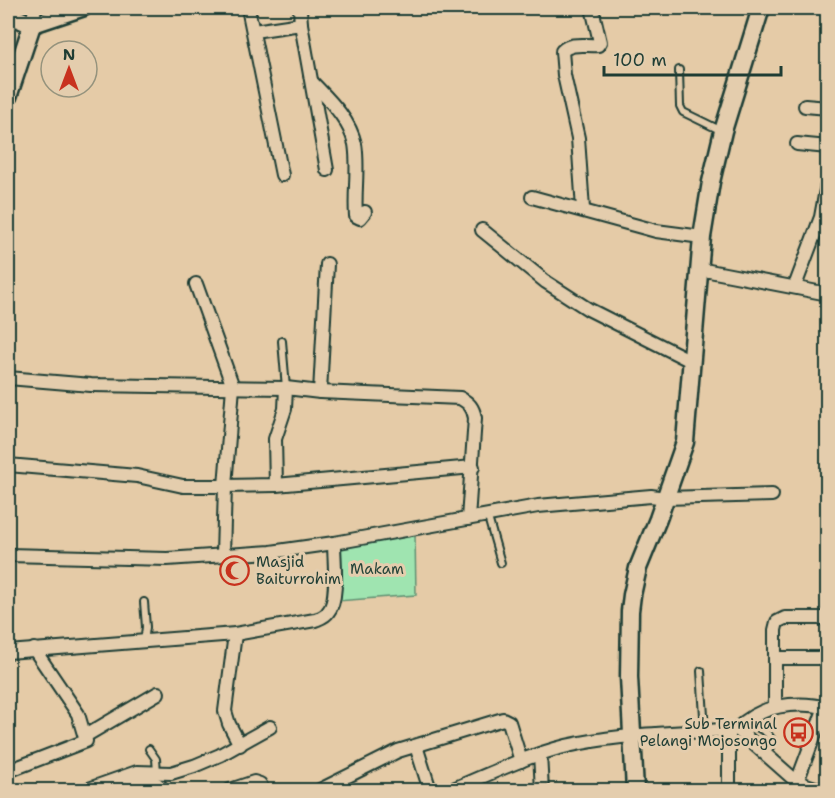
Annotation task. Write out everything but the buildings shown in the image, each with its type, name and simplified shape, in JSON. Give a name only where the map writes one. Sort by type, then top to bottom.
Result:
[{"type":"main road","points":[[635,790],[630,611],[636,576],[685,442],[702,237],[714,165],[761,8]]},
{"type":"main road","points":[[8,14],[32,25],[8,93]]},
{"type":"street","points":[[35,8],[32,25],[84,8]]},
{"type":"street","points":[[248,8],[282,175]]},
{"type":"street","points":[[583,209],[578,138],[564,75],[562,51],[571,45],[598,45],[600,42],[592,8]]},
{"type":"street","points":[[300,9],[327,170]]},
{"type":"street","points":[[254,32],[301,24]]},
{"type":"street","points":[[311,81],[343,116],[350,131],[355,145],[356,216],[360,218],[366,212]]},
{"type":"street","points":[[805,105],[828,108]]},
{"type":"street","points":[[797,144],[828,147]]},
{"type":"street","points":[[795,286],[822,217],[828,179]]},
{"type":"street","points":[[532,197],[583,209],[656,231],[702,237]]},
{"type":"street","points":[[482,230],[546,282],[588,309],[691,362]]},
{"type":"street","points":[[320,392],[327,264]]},
{"type":"street","points":[[699,269],[828,294]]},
{"type":"street","points":[[196,284],[233,387],[225,486],[223,555]]},
{"type":"street","points":[[8,378],[91,385],[286,388],[320,392],[460,398],[469,403],[475,418],[468,519]]},
{"type":"street","points":[[276,485],[275,439],[285,409],[286,388]]},
{"type":"street","points":[[8,465],[137,476],[183,486],[276,485],[473,467]]},
{"type":"street","points":[[8,555],[167,559],[272,552],[334,543],[487,514],[587,502],[651,496],[665,498],[772,495]]},
{"type":"street","points":[[8,652],[235,634],[324,616],[332,607],[334,597],[334,543]]},
{"type":"street","points":[[775,707],[775,630],[779,620],[828,618]]},
{"type":"street","points":[[235,634],[227,719],[240,745]]},
{"type":"street","points":[[8,771],[86,741],[78,714],[34,649]]},
{"type":"street","points":[[775,658],[828,658]]},
{"type":"street","points":[[85,736],[158,693]]},
{"type":"street","points":[[451,790],[540,754],[579,743],[737,726],[759,712],[775,707],[797,705],[826,707],[795,786]]},
{"type":"street","points":[[320,790],[398,751],[506,720],[509,722],[521,761]]},
{"type":"street","points":[[737,726],[795,786],[822,790]]},
{"type":"street","points":[[729,790],[737,726]]},
{"type":"street","points":[[119,783],[137,772],[177,772],[212,759],[270,727]]},
{"type":"street","points":[[416,746],[430,790]]},
{"type":"street","points":[[540,754],[542,790]]},
{"type":"street","points":[[86,790],[119,783],[151,781],[164,790]]},
{"type":"street","points":[[230,790],[254,782],[260,784],[263,790]]},
{"type":"lane","points":[[679,70],[680,106],[683,112],[723,131]]},
{"type":"lane","points":[[282,341],[286,388]]},
{"type":"lane","points":[[487,514],[501,563]]},
{"type":"lane","points":[[143,643],[146,634],[144,602]]},
{"type":"lane","points":[[701,671],[705,731]]},
{"type":"lane","points":[[149,749],[156,759],[157,772]]},
{"type":"green space","name":"Makam","points":[[415,534],[416,595],[337,601],[335,545]]},
{"type":"place","name":"Masjid Baiturrohim","points":[[235,571]]},
{"type":"place","name":"Sub Terminal Pelangi Mojosongo","points":[[798,733]]}]
